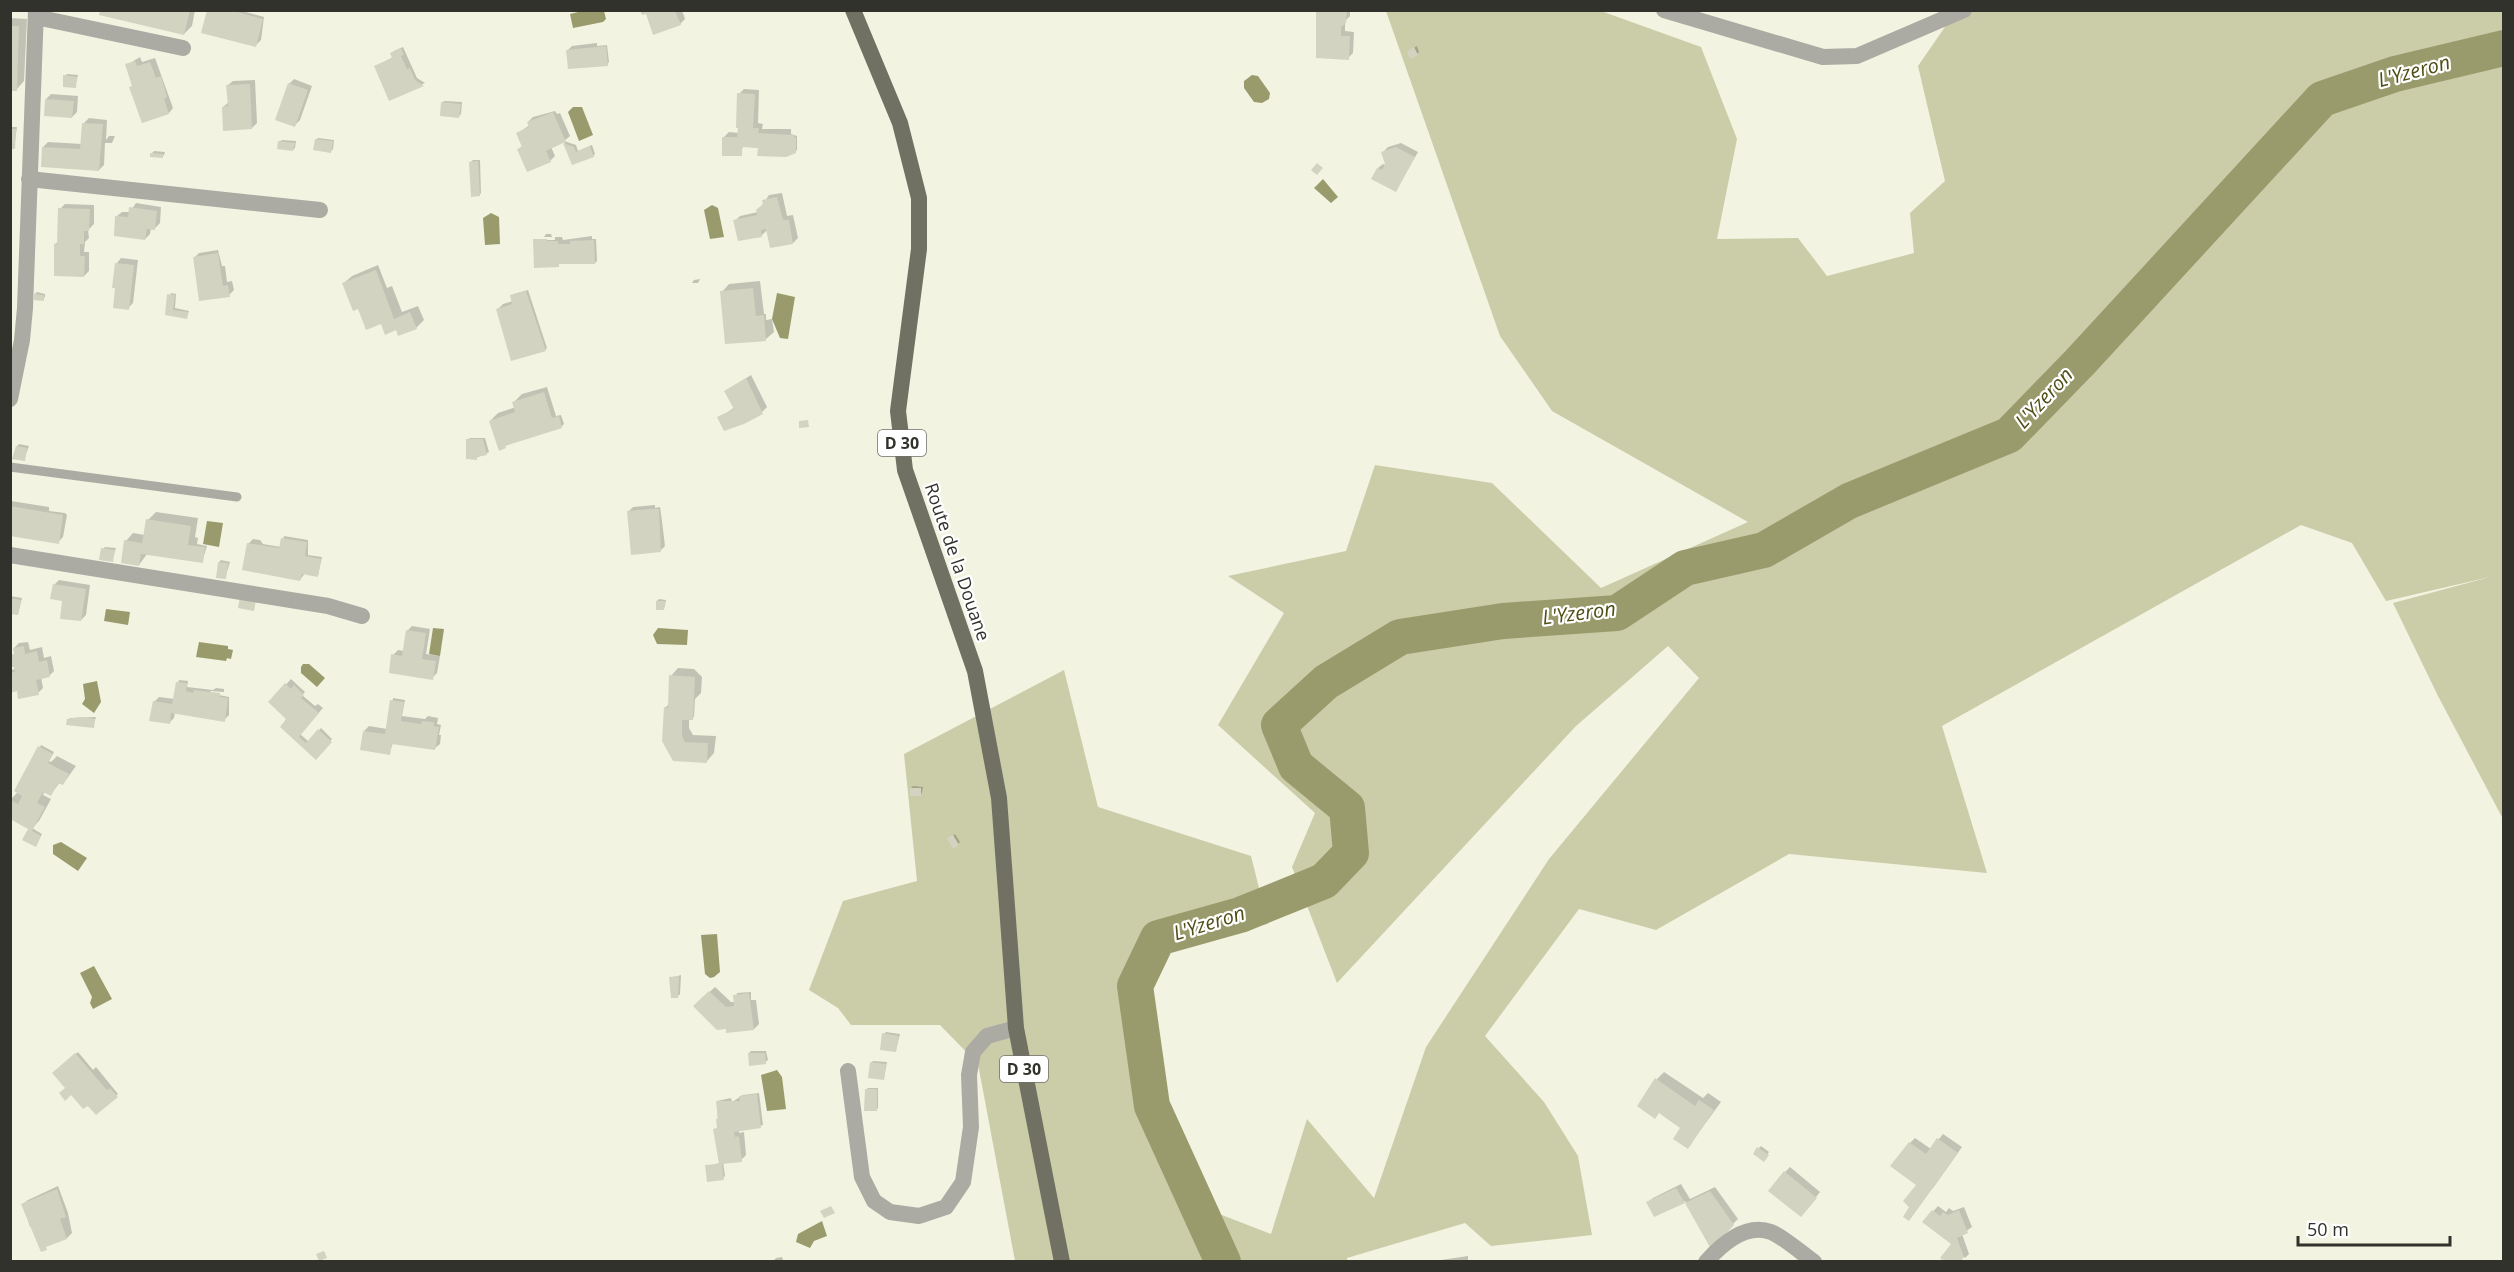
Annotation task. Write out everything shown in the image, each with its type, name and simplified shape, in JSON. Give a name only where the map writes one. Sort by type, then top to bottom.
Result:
[{"type":"main road","name":"Route de la Douane","points":[[853,10],[900,123],[919,198],[919,249],[898,411],[905,470],[975,671],[999,798],[1016,1028],[1062,1262]]},
{"type":"street","points":[[1664,10],[1823,57],[1857,56],[1964,10]]},
{"type":"street","points":[[10,399],[29,178],[36,14],[183,48]]},
{"type":"street","points":[[29,178],[320,210]]},
{"type":"street","points":[[10,555],[328,606],[362,616]]},
{"type":"street","points":[[848,1071],[862,1177],[873,1201],[890,1212],[919,1216],[946,1207],[963,1182],[971,1126],[969,1075],[973,1052],[987,1036],[1016,1028]]},
{"type":"street","points":[[1706,1262],[1719,1247],[1734,1237],[1752,1232],[1771,1232],[1814,1262]]},
{"type":"lane","points":[[10,467],[237,497]]},
{"type":"shaded area","points":[[582,11],[604,11],[606,19],[603,22],[573,28],[570,14]]},
{"type":"shaded area","points":[[1386,11],[1601,11],[1701,47],[1737,139],[1717,239],[1798,238],[1827,276],[1914,253],[1910,213],[1945,181],[1918,66],[1956,11],[2503,11],[2503,819],[2438,696],[2393,603],[2490,577],[2386,601],[2352,543],[2301,525],[1942,726],[1987,873],[1789,854],[1656,930],[1579,909],[1485,1036],[1544,1102],[1578,1156],[1592,1235],[1491,1246],[1465,1223],[1347,1258],[1347,1261],[1015,1261],[978,1064],[940,1025],[851,1025],[838,1008],[809,990],[843,901],[917,881],[904,754],[1064,670],[1098,807],[1251,856],[1268,924],[1165,945],[1144,986],[1161,1098],[1209,1210],[1271,1234],[1307,1119],[1374,1198],[1426,1047],[1549,859],[1699,678],[1668,646],[1576,726],[1337,983],[1292,867],[1315,813],[1218,725],[1284,613],[1228,576],[1346,551],[1375,465],[1492,483],[1601,588],[1748,522],[1552,411],[1500,336]]},
{"type":"shaded area","points":[[1252,75],[1258,76],[1270,93],[1269,99],[1262,103],[1254,102],[1244,88],[1244,81]]},
{"type":"shaded area","points":[[573,107],[582,107],[593,135],[579,141],[568,112]]},
{"type":"shaded area","points":[[1323,179],[1338,197],[1331,203],[1314,188]]},
{"type":"shaded area","points":[[712,205],[718,208],[724,237],[710,239],[704,210]]},
{"type":"shaded area","points":[[491,213],[499,217],[500,244],[485,245],[483,218]]},
{"type":"shaded area","points":[[777,293],[795,297],[788,339],[780,338],[772,319]]},
{"type":"shaded area","points":[[207,521],[223,523],[219,547],[203,544]]},
{"type":"shaded area","points":[[106,609],[130,612],[128,625],[104,621]]},
{"type":"shaded area","points":[[433,628],[444,629],[440,656],[429,654]]},
{"type":"shaded area","points":[[658,628],[688,630],[687,645],[657,644],[653,635]]},
{"type":"shaded area","points":[[199,642],[228,646],[228,649],[233,650],[231,659],[227,658],[226,661],[196,657]]},
{"type":"shaded area","points":[[303,664],[309,664],[325,678],[317,687],[301,673]]},
{"type":"shaded area","points":[[97,681],[101,702],[94,713],[82,704],[85,699],[83,684]]},
{"type":"shaded area","points":[[61,842],[87,858],[78,871],[53,854],[53,845]]},
{"type":"shaded area","points":[[717,934],[720,972],[710,978],[705,974],[701,935]]},
{"type":"shaded area","points":[[94,966],[112,999],[93,1009],[90,1003],[92,997],[80,973]]},
{"type":"shaded area","points":[[777,1070],[782,1077],[786,1109],[767,1111],[761,1075]]},
{"type":"shaded area","points":[[822,1221],[827,1236],[814,1241],[810,1248],[796,1242],[798,1234]]},
{"type":"building","points":[[100,10],[190,10],[184,35],[99,15]]},
{"type":"building","points":[[207,10],[230,10],[263,19],[256,47],[201,33]]},
{"type":"building","points":[[640,10],[675,10],[681,25],[653,35],[646,14],[642,15]]},
{"type":"building","points":[[1316,10],[1347,10],[1346,23],[1341,27],[1341,36],[1350,36],[1349,60],[1316,58]]},
{"type":"building","points":[[10,26],[19,26],[17,91],[10,91]]},
{"type":"building","points":[[606,46],[608,66],[568,69],[566,50]]},
{"type":"building","points":[[1414,47],[1418,55],[1410,59],[1407,51]]},
{"type":"building","points":[[401,48],[404,55],[401,56],[407,69],[410,68],[415,80],[424,86],[389,101],[374,66],[392,58],[390,53]]},
{"type":"building","points":[[135,61],[137,66],[150,62],[156,78],[161,76],[167,97],[164,99],[169,114],[142,123],[129,87],[132,86],[125,64]]},
{"type":"building","points":[[63,75],[77,77],[76,88],[63,87]]},
{"type":"building","points":[[288,83],[308,90],[295,127],[275,120]]},
{"type":"building","points":[[250,84],[252,129],[223,131],[222,107],[228,106],[226,85]]},
{"type":"building","points":[[737,93],[755,94],[753,128],[759,128],[758,133],[793,135],[796,138],[796,153],[786,157],[757,156],[758,148],[742,147],[742,156],[722,156],[722,137],[737,137]]},
{"type":"building","points":[[45,99],[74,101],[72,118],[44,116]]},
{"type":"building","points":[[441,102],[461,104],[459,118],[440,116]]},
{"type":"building","points":[[553,112],[566,142],[546,151],[551,162],[527,172],[517,149],[522,147],[516,133],[529,127],[527,122]]},
{"type":"building","points":[[82,123],[103,124],[99,171],[41,167],[42,147],[80,149]]},
{"type":"building","points":[[10,129],[16,129],[15,149],[10,149]]},
{"type":"building","points":[[315,139],[333,141],[331,153],[313,150]]},
{"type":"building","points":[[278,141],[295,143],[293,151],[277,149]]},
{"type":"building","points":[[563,143],[574,147],[576,152],[590,146],[594,157],[572,165]]},
{"type":"building","points":[[1396,147],[1415,157],[1396,192],[1371,179],[1377,168],[1382,170],[1385,164],[1381,152]]},
{"type":"building","points":[[150,153],[163,154],[163,158],[150,157]]},
{"type":"building","points":[[478,161],[480,196],[471,197],[469,162]]},
{"type":"building","points":[[1317,163],[1323,168],[1317,175],[1311,170]]},
{"type":"building","points":[[777,197],[783,220],[789,220],[793,244],[770,248],[766,229],[761,230],[762,237],[738,241],[733,220],[757,215],[756,210],[763,204],[762,200]]},
{"type":"building","points":[[129,207],[157,211],[155,230],[147,229],[145,240],[114,236],[115,216],[128,217]]},
{"type":"building","points":[[58,208],[90,209],[89,231],[84,231],[84,244],[80,244],[80,256],[85,256],[84,277],[54,276],[54,244],[57,244]]},
{"type":"building","points":[[533,239],[558,241],[558,244],[594,240],[595,264],[559,264],[559,267],[534,268]]},
{"type":"building","points":[[218,253],[223,286],[228,285],[230,297],[199,301],[193,257]]},
{"type":"building","points":[[115,263],[134,265],[129,310],[113,308],[115,288],[112,288]]},
{"type":"building","points":[[376,270],[394,319],[410,312],[417,329],[398,336],[396,330],[385,335],[381,324],[366,330],[358,309],[353,311],[342,283]]},
{"type":"building","points":[[753,288],[756,316],[764,315],[766,341],[725,344],[720,291]]},
{"type":"building","points":[[526,291],[546,351],[511,361],[496,309],[512,304],[510,295]]},
{"type":"building","points":[[34,294],[44,295],[44,301],[34,300]]},
{"type":"building","points":[[167,294],[175,295],[173,310],[188,312],[187,319],[165,315]]},
{"type":"building","points":[[746,378],[763,414],[724,431],[717,417],[734,409],[724,391]]},
{"type":"building","points":[[544,392],[552,418],[559,416],[562,428],[505,446],[506,448],[499,451],[489,421],[515,412],[512,402]]},
{"type":"building","points":[[808,420],[809,427],[799,428],[799,421]]},
{"type":"building","points":[[466,439],[483,439],[487,455],[477,457],[477,460],[466,459]]},
{"type":"building","points":[[16,446],[27,448],[25,461],[12,459]]},
{"type":"building","points":[[10,506],[63,515],[59,544],[10,536]]},
{"type":"building","points":[[659,509],[661,552],[631,555],[627,511]]},
{"type":"building","points":[[146,519],[191,526],[188,545],[205,547],[203,563],[141,554],[139,566],[121,563],[124,540],[142,543]]},
{"type":"building","points":[[281,538],[307,542],[305,556],[321,559],[318,577],[302,574],[300,581],[242,570],[247,543],[279,548]]},
{"type":"building","points":[[101,548],[115,550],[113,562],[99,560]]},
{"type":"building","points":[[218,562],[228,563],[226,579],[216,578]]},
{"type":"building","points":[[53,584],[86,589],[81,621],[60,619],[62,601],[50,599]]},
{"type":"building","points":[[240,597],[256,600],[254,611],[238,608]]},
{"type":"building","points":[[10,598],[21,600],[18,615],[10,614]]},
{"type":"building","points":[[656,601],[665,601],[664,610],[656,610]]},
{"type":"building","points":[[406,630],[426,633],[422,659],[436,661],[433,680],[389,673],[391,654],[402,656]]},
{"type":"building","points":[[24,646],[25,654],[37,651],[39,662],[47,660],[50,677],[36,680],[39,695],[18,699],[17,691],[10,693],[10,673],[15,672],[14,667],[11,667],[10,655],[14,654],[13,648]]},
{"type":"building","points":[[669,675],[695,677],[693,720],[682,720],[682,736],[685,742],[708,743],[707,763],[673,761],[662,741],[664,707],[668,708]]},
{"type":"building","points":[[176,682],[187,683],[186,691],[220,693],[220,697],[228,698],[225,722],[171,713],[170,724],[149,721],[153,701],[172,704]]},
{"type":"building","points":[[285,683],[291,689],[294,685],[304,695],[301,698],[319,713],[299,737],[306,743],[318,729],[332,742],[316,760],[280,727],[286,719],[268,702]]},
{"type":"building","points":[[390,700],[404,702],[401,721],[421,724],[422,721],[434,722],[434,726],[439,727],[435,750],[392,744],[390,755],[360,750],[363,731],[385,734]]},
{"type":"building","points":[[81,717],[95,719],[94,728],[66,725],[67,719]]},
{"type":"building","points":[[38,746],[53,754],[48,763],[69,774],[63,785],[58,783],[51,796],[43,792],[37,803],[45,807],[32,831],[41,836],[36,847],[22,840],[28,829],[10,819],[10,800],[18,804],[22,796],[14,791]]},
{"type":"building","points":[[910,788],[921,788],[921,796],[910,796]]},
{"type":"building","points":[[953,835],[959,845],[953,849],[947,838]]},
{"type":"building","points":[[679,976],[678,998],[671,998],[669,977]]},
{"type":"building","points":[[709,991],[726,1007],[734,1006],[733,995],[749,993],[754,1030],[726,1033],[726,1029],[717,1030],[693,1006]]},
{"type":"building","points":[[882,1033],[899,1036],[896,1052],[880,1050]]},
{"type":"building","points":[[75,1053],[107,1090],[110,1088],[118,1097],[96,1115],[88,1106],[83,1109],[71,1095],[65,1101],[59,1093],[65,1088],[52,1073]]},
{"type":"building","points":[[748,1053],[765,1053],[766,1064],[749,1066]]},
{"type":"building","points":[[870,1062],[886,1064],[884,1080],[868,1078]]},
{"type":"building","points":[[1655,1078],[1695,1106],[1699,1100],[1714,1110],[1688,1149],[1673,1139],[1680,1128],[1659,1113],[1655,1119],[1637,1106]]},
{"type":"building","points":[[865,1089],[877,1089],[877,1111],[864,1111]]},
{"type":"building","points":[[757,1094],[761,1128],[734,1132],[735,1137],[739,1136],[742,1162],[722,1164],[724,1180],[707,1182],[705,1165],[719,1164],[713,1129],[717,1128],[716,1119],[718,1119],[716,1101],[740,1101],[739,1096]]},
{"type":"building","points":[[1937,1138],[1958,1153],[1909,1221],[1903,1217],[1909,1207],[1903,1201],[1916,1185],[1890,1166],[1909,1142],[1926,1154]]},
{"type":"building","points":[[1757,1147],[1769,1155],[1764,1162],[1753,1154]]},
{"type":"building","points":[[1784,1171],[1817,1198],[1801,1217],[1768,1191]]},
{"type":"building","points":[[1676,1188],[1685,1203],[1654,1217],[1646,1202]]},
{"type":"building","points":[[57,1189],[66,1217],[60,1219],[67,1239],[46,1247],[47,1250],[41,1252],[21,1204]]},
{"type":"building","points":[[1710,1191],[1734,1225],[1711,1249],[1685,1203]]},
{"type":"building","points":[[831,1206],[835,1213],[824,1218],[820,1211]]},
{"type":"building","points":[[1932,1210],[1940,1216],[1943,1212],[1948,1215],[1959,1210],[1968,1233],[1957,1238],[1964,1257],[1960,1262],[1945,1262],[1940,1258],[1951,1244],[1922,1222]]},
{"type":"building","points":[[324,1251],[327,1258],[319,1261],[316,1254]]},
{"type":"waterway","name":"L'Yzeron","points":[[1223,1262],[1152,1106],[1135,986],[1158,938],[1240,915],[1324,881],[1351,853],[1347,808],[1296,766],[1279,725],[1326,682],[1400,637],[1503,621],[1617,613],[1685,568],[1764,550],[1849,501],[2009,435],[2080,362],[2322,99],[2395,74],[2504,48]]}]
